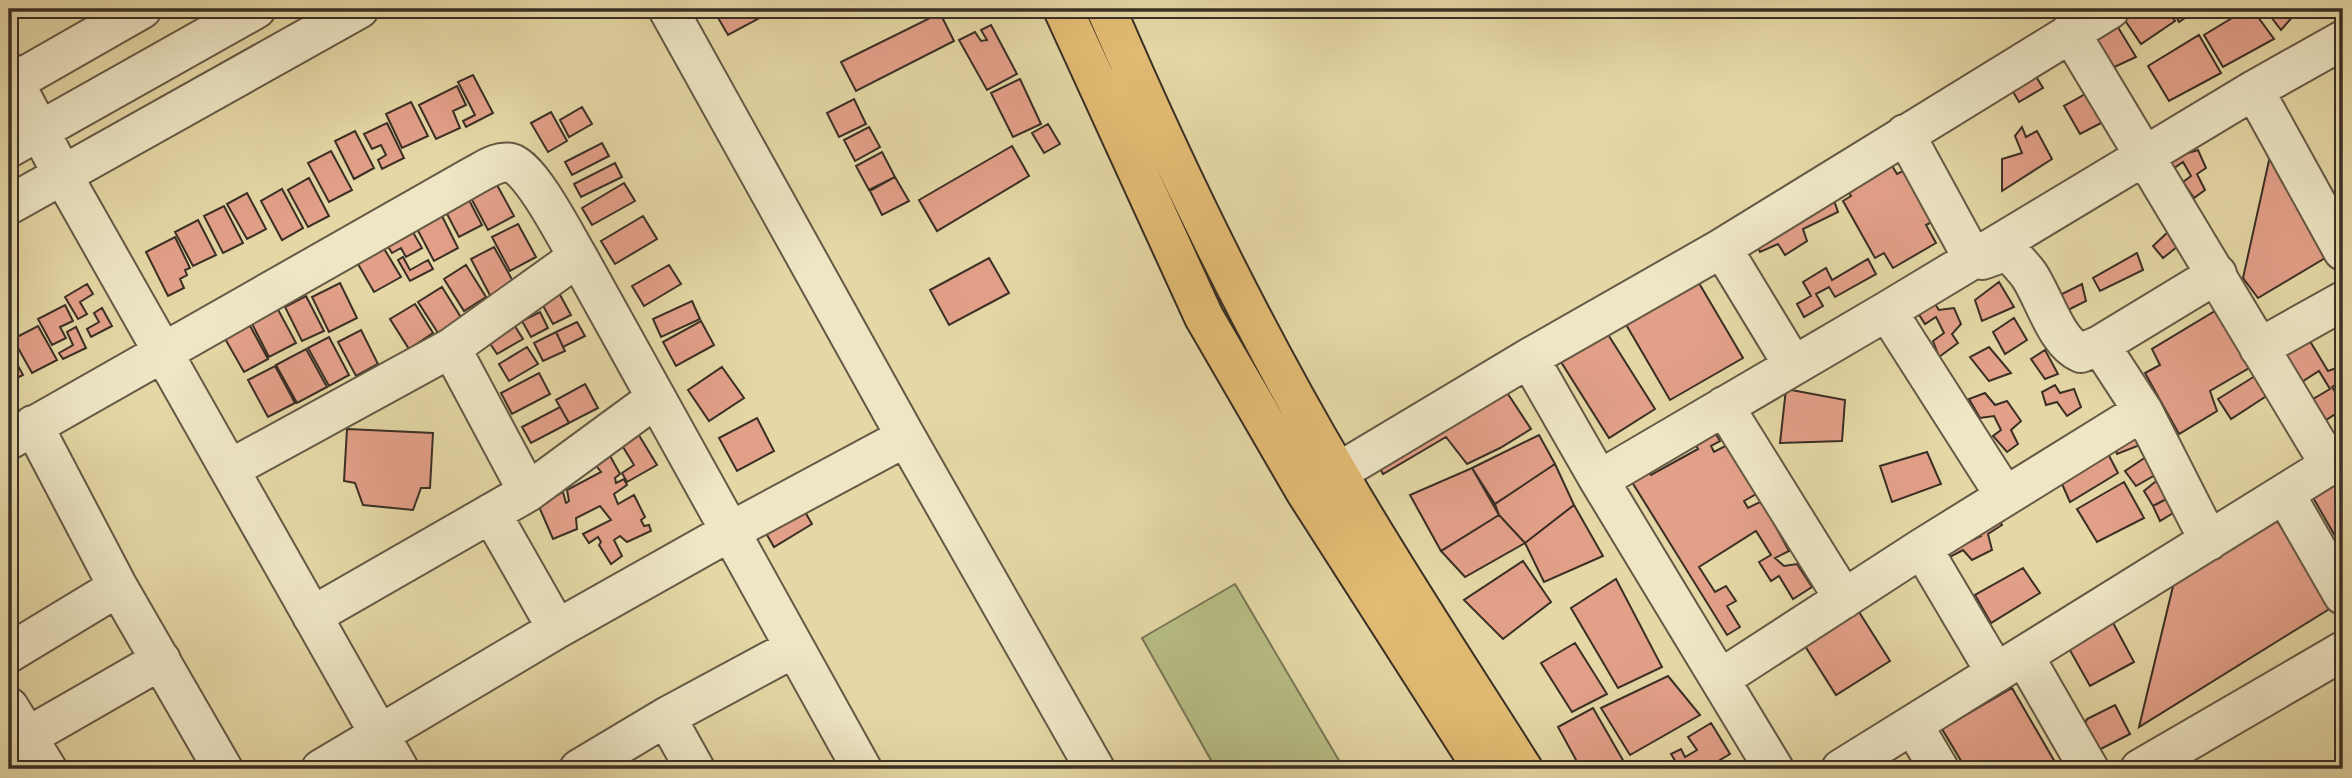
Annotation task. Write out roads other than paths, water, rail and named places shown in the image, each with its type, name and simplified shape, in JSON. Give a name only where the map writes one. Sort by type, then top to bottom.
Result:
[{"type":"main road","points":[[1063,9],[1204,317],[1305,491],[1483,769]]},
{"type":"main road","points":[[1106,9],[1141,90],[1240,295],[1337,472],[1523,769]]},
{"type":"street","points":[[142,9],[11,80],[24,139],[62,174],[399,769]]},
{"type":"street","points":[[24,139],[256,9]]},
{"type":"street","points":[[9,205],[359,9]]},
{"type":"street","points":[[668,9],[906,438],[1095,769]]},
{"type":"street","points":[[1337,472],[1722,248],[2110,9]]},
{"type":"street","points":[[1841,769],[2337,461],[2259,348],[2070,32]]},
{"type":"street","points":[[1599,480],[1887,311],[2254,90],[2343,40]]},
{"type":"street","points":[[2254,90],[2343,251]]},
{"type":"street","points":[[1905,134],[1975,258],[1982,260],[2002,253],[2011,254],[2029,275],[2063,338],[2072,349],[2081,353],[2100,345],[2217,274]]},
{"type":"street","points":[[223,769],[118,587],[21,432],[495,164],[509,162],[521,168],[531,180],[578,257],[862,769]]},
{"type":"street","points":[[1722,248],[1793,365]]},
{"type":"street","points":[[230,469],[450,348],[578,257]]},
{"type":"street","points":[[2259,348],[2343,302]]},
{"type":"street","points":[[1887,311],[2006,496]]},
{"type":"street","points":[[2100,345],[2143,411],[2209,541]]},
{"type":"street","points":[[450,348],[528,492]]},
{"type":"street","points":[[1529,358],[1599,480],[1774,769]]},
{"type":"street","points":[[312,615],[528,492],[656,398]]},
{"type":"street","points":[[1724,406],[1844,599]]},
{"type":"street","points":[[1720,679],[1922,548],[2143,411]]},
{"type":"street","points":[[321,769],[557,629],[731,531],[906,438]]},
{"type":"street","points":[[2285,494],[2343,595]]},
{"type":"street","points":[[491,513],[557,629]]},
{"type":"street","points":[[1922,548],[2089,769]]},
{"type":"street","points":[[9,653],[118,587]]},
{"type":"street","points":[[579,769],[666,716],[794,648]]},
{"type":"street","points":[[2140,769],[2343,651]]},
{"type":"street","points":[[47,769],[18,722],[161,660]]},
{"type":"street","points":[[666,716],[695,769]]},
{"type":"street","points":[[1913,725],[1939,769]]}]
